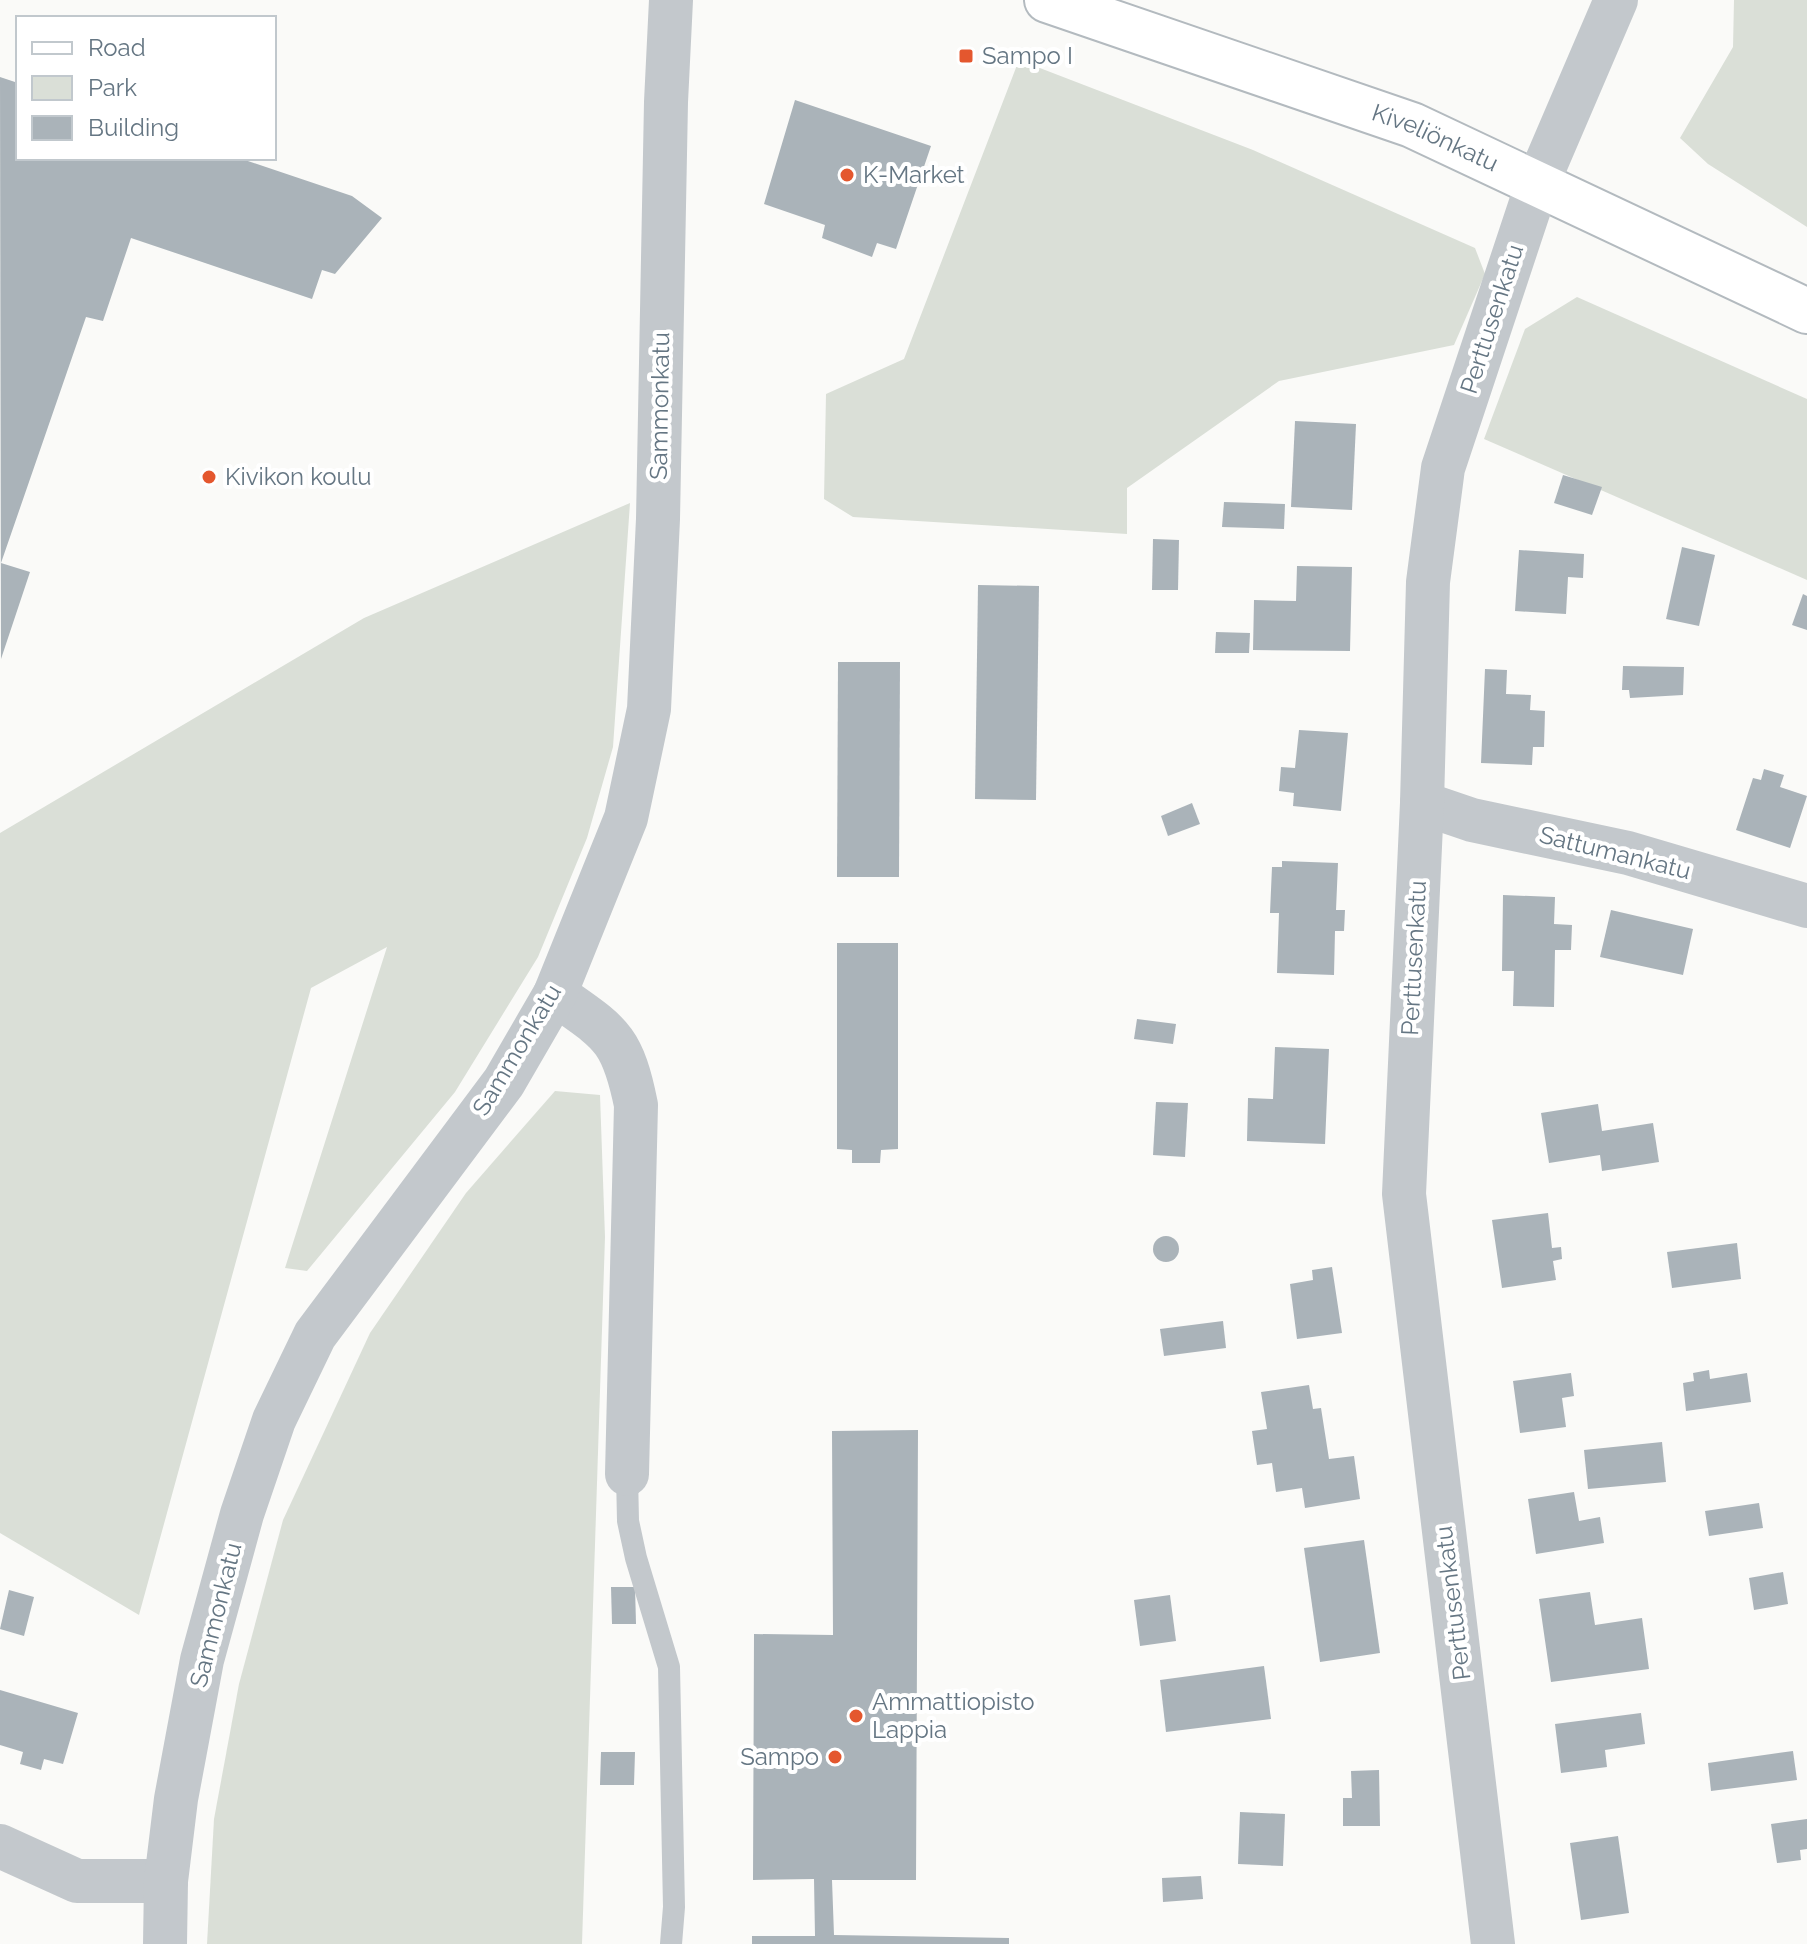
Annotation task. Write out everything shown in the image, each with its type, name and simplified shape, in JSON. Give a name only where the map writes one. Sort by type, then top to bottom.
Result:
[{"type":"main road","name":"Kiveliönkatu","points":[[1047,0],[1412,125],[1807,311]]},
{"type":"street","name":"Sammonkatu","points":[[165,1944],[166,1881],[176,1799],[202,1660],[242,1514],[274,1420],[315,1335],[504,1082],[555,994],[626,818],[649,709],[658,519],[666,102],[671,0]]},
{"type":"street","name":"Perttusenkatu","points":[[1493,1944],[1404,1194],[1422,803],[1428,582],[1443,468],[1538,182],[1616,0]]},
{"type":"street","name":"Sattumankatu","points":[[1422,803],[1472,820],[1628,853],[1807,906]]},
{"type":"street","points":[[555,994],[605,1030],[619,1049],[626,1059],[636,1105],[627,1474]]},
{"type":"street","points":[[0,1846],[77,1881],[166,1881]]},
{"type":"lane","points":[[627,1474],[628,1521],[636,1558],[669,1667],[674,1907],[671,1944]]},
{"type":"green space","points":[[1734,0],[1807,0],[1807,227],[1708,164],[1680,138],[1733,47]]},
{"type":"green space","points":[[1019,60],[1253,150],[1475,248],[1485,274],[1454,345],[1279,381],[1127,488],[1127,534],[853,517],[824,499],[826,394],[904,359]]},
{"type":"green space","points":[[1577,297],[1807,399],[1807,580],[1484,439],[1525,329]]},
{"type":"green space","points":[[630,503],[613,747],[587,838],[538,957],[455,1092],[307,1271],[285,1268],[387,947],[311,988],[139,1615],[0,1533],[0,833],[364,618]]},
{"type":"green space","points":[[555,1091],[600,1095],[605,1237],[582,1944],[207,1944],[214,1819],[239,1684],[283,1520],[370,1333],[466,1193]]},
{"type":"building","points":[[0,77],[16,82],[16,160],[245,160],[352,196],[382,218],[335,274],[322,270],[312,299],[131,238],[103,321],[86,317],[1,563],[30,572],[1,659]]},
{"type":"building","name":"K-Market","points":[[795,100],[931,146],[896,249],[877,243],[872,257],[822,238],[825,225],[764,204]]},
{"type":"building","points":[[1295,421],[1356,424],[1352,510],[1291,507]]},
{"type":"building","points":[[1563,475],[1602,487],[1592,515],[1554,503]]},
{"type":"building","points":[[1224,502],[1285,504],[1284,529],[1222,527]]},
{"type":"building","points":[[1153,539],[1179,540],[1178,590],[1152,590]]},
{"type":"building","points":[[1682,547],[1715,555],[1699,626],[1666,619]]},
{"type":"building","points":[[1519,550],[1584,554],[1583,578],[1568,577],[1566,614],[1515,611]]},
{"type":"building","points":[[1297,566],[1352,567],[1350,651],[1253,650],[1254,600],[1296,601]]},
{"type":"building","points":[[978,585],[1039,586],[1036,800],[975,799]]},
{"type":"building","points":[[1803,594],[1807,596],[1807,630],[1792,625]]},
{"type":"building","points":[[1216,632],[1250,633],[1249,653],[1215,653]]},
{"type":"building","points":[[838,662],[900,662],[899,877],[837,877]]},
{"type":"building","points":[[1623,666],[1684,667],[1683,695],[1630,698],[1629,690],[1622,690]]},
{"type":"building","points":[[1485,669],[1507,670],[1506,694],[1531,695],[1530,710],[1545,711],[1544,747],[1533,747],[1532,765],[1481,763]]},
{"type":"building","points":[[1299,730],[1348,733],[1341,811],[1293,806],[1294,793],[1279,791],[1281,767],[1295,768]]},
{"type":"building","points":[[1764,769],[1784,775],[1780,787],[1807,796],[1790,848],[1736,830],[1753,778],[1761,780]]},
{"type":"building","points":[[1192,803],[1200,824],[1168,836],[1161,816]]},
{"type":"building","points":[[1282,861],[1338,863],[1336,910],[1345,910],[1344,931],[1335,931],[1334,975],[1277,973],[1279,913],[1270,913],[1272,867],[1282,867]]},
{"type":"building","points":[[1503,895],[1555,897],[1554,924],[1572,925],[1571,950],[1555,950],[1554,1007],[1513,1006],[1514,971],[1502,971]]},
{"type":"building","points":[[1611,910],[1693,929],[1683,975],[1600,957]]},
{"type":"building","points":[[837,943],[898,943],[898,1149],[881,1150],[880,1163],[852,1163],[852,1150],[837,1149]]},
{"type":"building","points":[[1137,1019],[1176,1024],[1173,1044],[1134,1039]]},
{"type":"building","points":[[1275,1047],[1329,1049],[1325,1144],[1247,1141],[1248,1098],[1273,1099]]},
{"type":"building","points":[[1156,1102],[1188,1103],[1185,1157],[1153,1155]]},
{"type":"building","points":[[1598,1104],[1602,1131],[1653,1123],[1659,1162],[1602,1171],[1600,1155],[1549,1163],[1541,1113]]},
{"type":"building","points":[[1548,1213],[1552,1248],[1561,1247],[1562,1259],[1553,1261],[1556,1280],[1502,1288],[1492,1220]]},
{"type":"building","points":[[1166,1236],[1175,1240],[1179,1249],[1175,1258],[1166,1262],[1157,1258],[1153,1249],[1157,1240]]},
{"type":"building","points":[[1737,1243],[1741,1279],[1672,1288],[1667,1252]]},
{"type":"building","points":[[1332,1267],[1342,1333],[1297,1339],[1290,1284],[1313,1280],[1312,1270]]},
{"type":"building","points":[[1223,1321],[1226,1348],[1164,1356],[1160,1329]]},
{"type":"building","points":[[1709,1370],[1710,1379],[1747,1373],[1751,1402],[1686,1411],[1683,1383],[1694,1381],[1693,1373]]},
{"type":"building","points":[[1571,1373],[1574,1396],[1562,1398],[1566,1427],[1520,1433],[1513,1381]]},
{"type":"building","points":[[1309,1385],[1313,1409],[1321,1408],[1329,1459],[1354,1456],[1360,1499],[1305,1508],[1302,1488],[1276,1492],[1272,1463],[1257,1465],[1252,1431],[1267,1429],[1261,1392]]},
{"type":"building","name":"Sampo","points":[[918,1430],[916,1880],[832,1880],[834,1935],[1009,1938],[1009,1944],[752,1944],[752,1936],[815,1936],[814,1879],[753,1880],[754,1634],[833,1635],[832,1431]]},
{"type":"building","points":[[1662,1442],[1666,1482],[1588,1489],[1584,1450]]},
{"type":"building","points":[[1574,1492],[1579,1521],[1600,1517],[1604,1543],[1536,1554],[1528,1499]]},
{"type":"building","points":[[1759,1503],[1763,1528],[1709,1536],[1705,1511]]},
{"type":"building","points":[[1364,1540],[1380,1653],[1320,1662],[1304,1548]]},
{"type":"building","points":[[1783,1572],[1788,1604],[1754,1610],[1749,1578]]},
{"type":"building","points":[[611,1587],[635,1587],[636,1624],[612,1624]]},
{"type":"building","points":[[9,1590],[34,1597],[24,1636],[0,1629]]},
{"type":"building","points":[[1590,1592],[1595,1625],[1642,1618],[1649,1669],[1551,1682],[1539,1599]]},
{"type":"building","points":[[1170,1595],[1176,1641],[1140,1646],[1134,1600]]},
{"type":"building","points":[[1264,1666],[1271,1719],[1166,1732],[1160,1680]]},
{"type":"building","points":[[0,1690],[78,1713],[63,1764],[44,1759],[41,1770],[20,1764],[23,1752],[0,1745]]},
{"type":"building","points":[[1641,1713],[1645,1744],[1605,1750],[1607,1767],[1561,1773],[1555,1724]]},
{"type":"building","points":[[1793,1751],[1797,1780],[1711,1791],[1708,1763]]},
{"type":"building","points":[[601,1752],[635,1752],[634,1785],[600,1785]]},
{"type":"building","points":[[1379,1770],[1380,1826],[1343,1826],[1343,1798],[1352,1798],[1351,1771]]},
{"type":"building","points":[[1240,1812],[1285,1814],[1283,1866],[1238,1864]]},
{"type":"building","points":[[1807,1819],[1807,1849],[1800,1850],[1801,1860],[1777,1863],[1771,1824]]},
{"type":"building","points":[[1618,1836],[1629,1913],[1581,1920],[1570,1843]]},
{"type":"building","points":[[1201,1876],[1203,1899],[1163,1902],[1162,1878]]},
{"type":"place","name":"Sampo I","points":[[966,56]]},
{"type":"place","name":"K-Market","points":[[847,175]]},
{"type":"place","name":"Kivikon koulu","points":[[209,477]]},
{"type":"place","name":"Ammattiopisto Lappia","points":[[856,1716]]},
{"type":"place","name":"Sampo","points":[[835,1757]]}]
